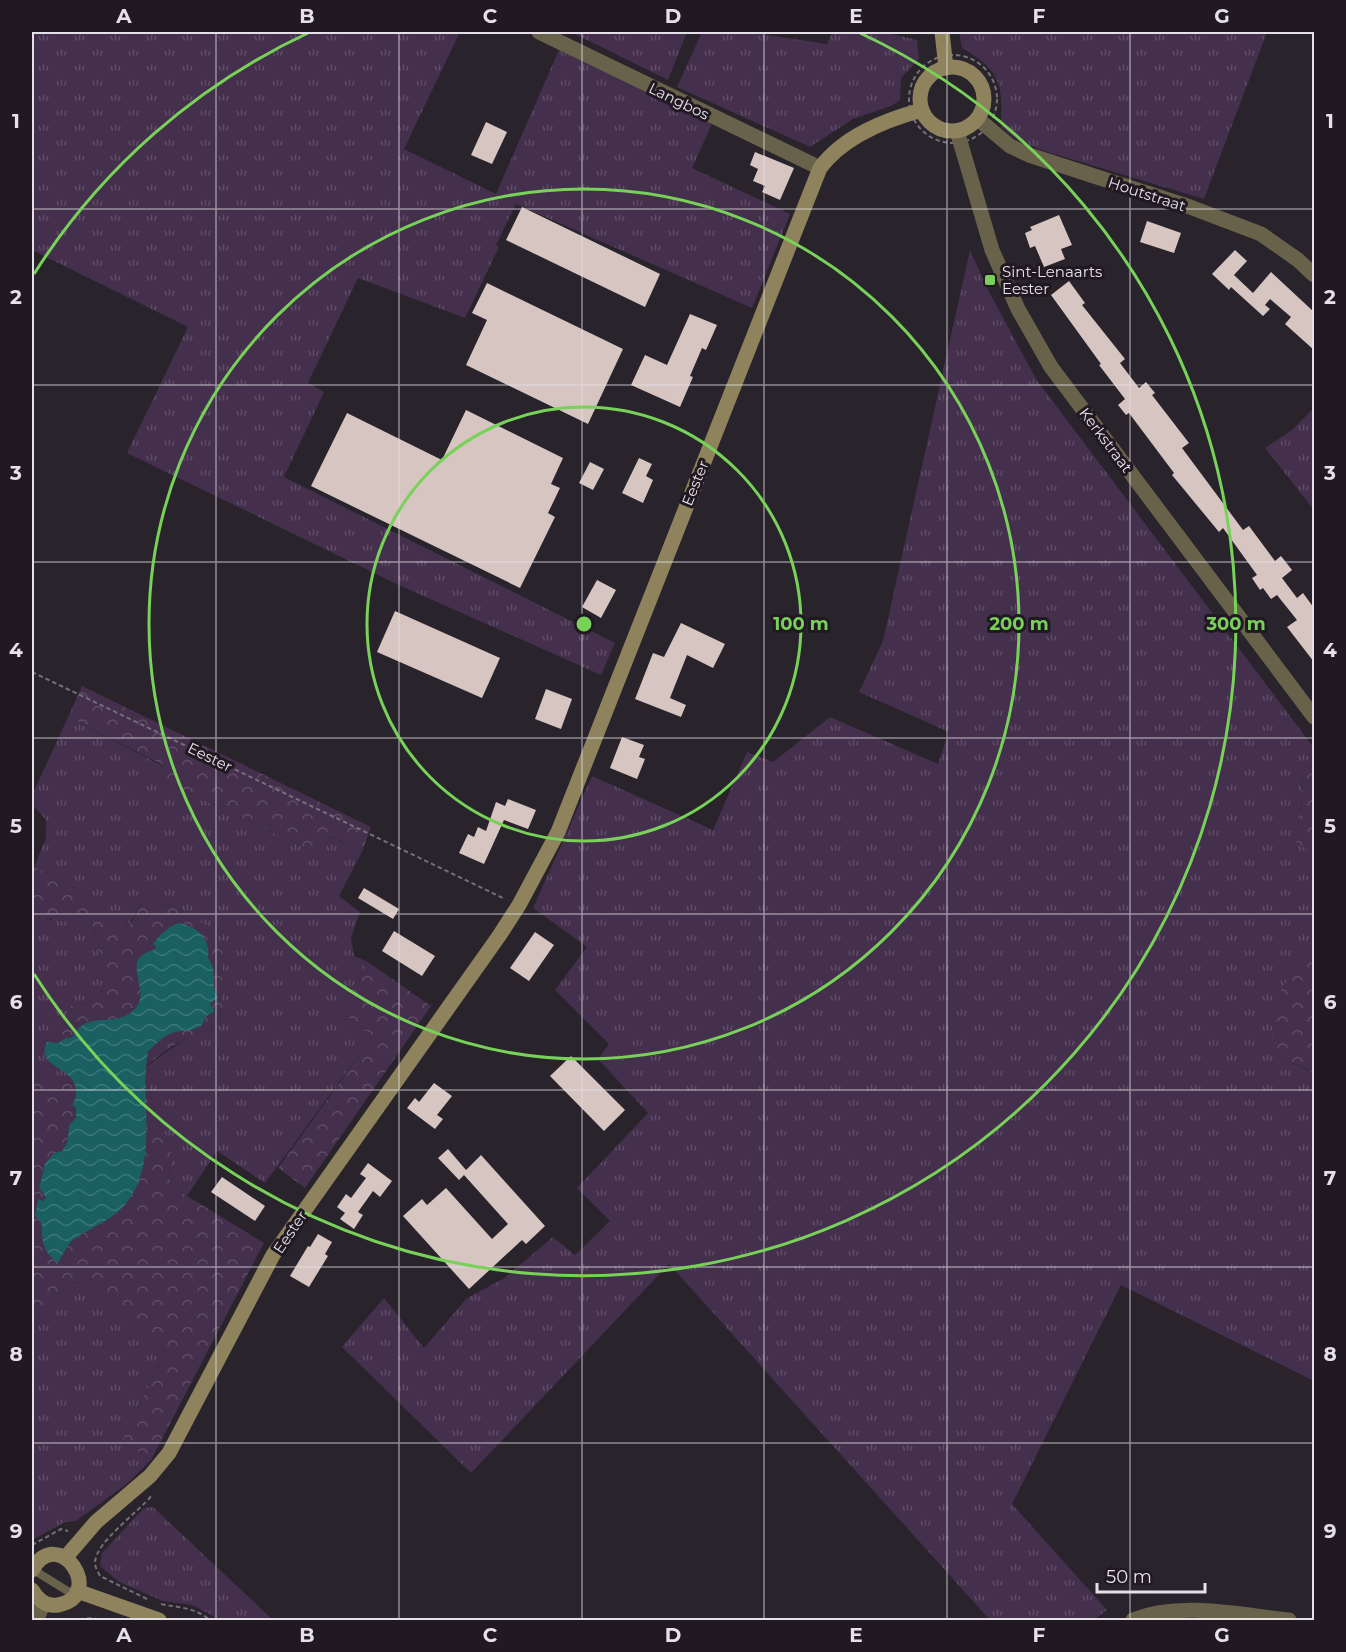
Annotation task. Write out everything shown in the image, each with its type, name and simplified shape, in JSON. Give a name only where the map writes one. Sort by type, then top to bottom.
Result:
[{"type":"main road","points":[[942,32],[946,62]]},
{"type":"main road","points":[[946,62],[964,69],[981,85],[984,103],[982,123],[957,131],[938,128],[917,112],[925,83],[946,62]]},
{"type":"main road","name":"Eester","points":[[65,1558],[96,1522],[150,1476],[169,1453],[273,1255],[519,905],[558,832],[820,168],[832,153],[855,136],[917,112]]},
{"type":"main road","points":[[32,1569],[41,1559],[49,1555],[65,1558],[76,1569],[79,1584],[75,1593],[59,1605],[44,1603],[36,1597],[32,1590]]},
{"type":"main road","points":[[75,1593],[159,1620]]},
{"type":"street","name":"Langbos","points":[[539,32],[820,168]]},
{"type":"street","name":"Houtstraat","points":[[982,123],[1010,147],[1029,155],[1190,207],[1261,234],[1314,274]]},
{"type":"street","name":"Kerkstraat","points":[[957,131],[992,250],[1018,309],[1051,367],[1314,717]]},
{"type":"street","points":[[36,1620],[44,1603]]},
{"type":"street","points":[[1134,1620],[1165,1611],[1197,1611],[1289,1620]]},
{"type":"lane","points":[[32,1569],[75,1593]]},
{"type":"path","points":[[917,112],[909,101],[910,88],[915,77],[933,60],[946,62],[957,56],[968,58],[979,64],[993,82],[996,105],[993,117],[982,123]]},
{"type":"path","name":"Eester","points":[[32,672],[519,905]]},
{"type":"path","points":[[153,1493],[97,1552],[96,1568],[100,1576],[108,1581],[154,1602],[189,1608],[210,1620]]},
{"type":"path","points":[[72,1620],[92,1618],[100,1620]]},
{"type":"green space","points":[[32,32],[460,32],[404,149],[496,194],[559,50],[712,124],[692,168],[790,214],[752,308],[516,204],[496,245],[499,247],[465,318],[358,278],[308,383],[324,392],[284,477],[615,643],[601,675],[401,586],[127,453],[188,327],[32,250]]},
{"type":"green space","points":[[571,32],[687,32],[668,80]]},
{"type":"green space","points":[[702,32],[747,32],[827,44],[832,32],[883,32],[917,40],[919,59],[901,78],[900,100],[891,106],[853,119],[810,147],[677,87]]},
{"type":"green space","points":[[959,32],[1267,32],[1204,199],[1018,141],[1001,127],[1001,100],[997,80],[985,64],[962,48]]},
{"type":"green space","points":[[970,250],[987,288],[1036,379],[1314,748],[1314,761],[1303,770],[1301,813],[1294,839],[1314,855],[1314,943],[1293,973],[1292,1063],[1314,1073],[1314,1381],[1121,1285],[1012,1504],[1107,1610],[1094,1620],[990,1620],[669,1264],[471,1473],[342,1347],[384,1298],[424,1348],[467,1298],[503,1279],[553,1237],[575,1255],[610,1221],[577,1188],[648,1113],[598,1059],[609,1044],[555,990],[587,947],[533,908],[592,776],[713,830],[747,752],[773,762],[830,717],[938,764],[949,732],[859,692],[883,641]]},
{"type":"green space","points":[[1314,408],[1314,510],[1265,448],[1292,430]]},
{"type":"green space","points":[[82,686],[371,827],[362,852],[330,836],[321,855],[159,779],[163,765],[68,717]]},
{"type":"green space","points":[[68,717],[163,766],[159,779],[321,855],[329,836],[362,852],[339,896],[360,912],[351,938],[354,956],[368,962],[340,1011],[373,1036],[265,1183],[217,1151],[187,1196],[171,1186],[169,1169],[172,1159],[168,1139],[159,1123],[143,1069],[193,1033],[211,1029],[222,1012],[222,984],[183,911],[145,898],[130,923],[124,927],[89,918],[98,938],[99,964],[106,988],[88,1003],[71,1006],[47,1061],[67,1073],[75,1084],[51,1080],[32,1072],[32,908],[52,921],[76,888],[34,867],[46,838],[46,820],[32,804],[32,795]]},
{"type":"green space","points":[[1314,761],[1314,855],[1293,839],[1301,813],[1303,770]]},
{"type":"green space","points":[[32,866],[76,888],[90,899],[89,917],[65,922],[47,918],[32,909]]},
{"type":"green space","points":[[145,898],[183,911],[212,929],[223,948],[222,1012],[211,1029],[192,1035],[175,1045],[143,1069],[159,1123],[168,1139],[172,1159],[169,1169],[171,1186],[264,1243],[151,1460],[122,1441],[166,1350],[86,1283],[69,1282],[45,1314],[32,1318],[32,1072],[51,1080],[74,1084],[67,1073],[47,1061],[45,1049],[47,1042],[55,1043],[55,1033],[71,1006],[88,1003],[106,988],[99,964],[98,938],[89,917],[111,916],[124,927],[131,923]]},
{"type":"green space","points":[[1314,943],[1314,1073],[1293,1063],[1273,1044],[1272,1027],[1274,1010],[1282,990]]},
{"type":"green space","points":[[368,962],[431,1006],[305,1188],[278,1168],[373,1036],[340,1011]]},
{"type":"green space","points":[[69,1282],[86,1283],[166,1350],[122,1441],[151,1460],[128,1483],[76,1521],[65,1522],[32,1540],[32,1318],[45,1314]]},
{"type":"green space","points":[[153,1507],[273,1620],[218,1620],[192,1605],[163,1601],[119,1582],[100,1566],[102,1553],[144,1508]]},
{"type":"water","points":[[179,923],[192,927],[205,939],[208,958],[213,968],[215,993],[218,998],[210,1004],[215,1011],[205,1017],[201,1026],[193,1030],[169,1034],[148,1051],[145,1153],[142,1172],[135,1191],[117,1212],[73,1240],[58,1263],[46,1250],[42,1235],[42,1222],[35,1216],[38,1199],[43,1201],[46,1198],[39,1188],[45,1164],[54,1153],[62,1151],[68,1141],[69,1125],[76,1118],[76,1107],[72,1105],[76,1091],[69,1076],[46,1057],[44,1051],[47,1042],[58,1043],[73,1037],[78,1028],[86,1023],[122,1017],[130,1013],[137,1006],[140,998],[138,959],[154,950],[156,946],[153,944],[164,931]]},
{"type":"building","points":[[486,122],[507,132],[492,164],[471,155]]},
{"type":"building","points":[[755,152],[794,168],[780,200],[762,192],[765,186],[753,181],[758,169],[750,165]]},
{"type":"building","points":[[522,207],[660,274],[645,307],[506,240]]},
{"type":"building","points":[[1059,215],[1072,245],[1061,249],[1065,259],[1044,267],[1035,246],[1030,248],[1025,233],[1032,230],[1030,227]]},
{"type":"building","points":[[1147,221],[1181,233],[1174,253],[1140,242]]},
{"type":"building","points":[[1235,250],[1247,261],[1234,275],[1253,293],[1271,272],[1314,312],[1314,350],[1285,324],[1291,317],[1270,299],[1265,305],[1270,309],[1263,316],[1231,287],[1229,290],[1212,274]]},
{"type":"building","points":[[1069,281],[1085,303],[1082,305],[1125,359],[1120,363],[1139,388],[1146,382],[1155,393],[1152,395],[1189,443],[1182,448],[1243,530],[1249,526],[1275,561],[1281,556],[1292,570],[1282,578],[1297,598],[1303,593],[1314,608],[1314,662],[1287,627],[1297,620],[1277,595],[1271,599],[1263,588],[1260,590],[1252,578],[1257,575],[1223,528],[1219,532],[1172,475],[1174,473],[1129,413],[1126,415],[1118,405],[1125,399],[1051,295]]},
{"type":"building","points":[[487,283],[623,349],[588,424],[466,365],[487,320],[472,313]]},
{"type":"building","points":[[690,314],[717,325],[706,350],[702,348],[680,407],[631,385],[645,355],[667,365]]},
{"type":"building","points":[[466,410],[563,458],[551,484],[560,488],[548,513],[555,517],[520,588],[311,486],[347,413],[442,460]]},
{"type":"building","points":[[639,458],[652,464],[646,476],[653,480],[643,503],[622,493]]},
{"type":"building","points":[[590,462],[604,469],[593,490],[579,483]]},
{"type":"building","points":[[597,580],[616,590],[601,618],[582,607]]},
{"type":"building","points":[[395,611],[500,658],[482,698],[377,652]]},
{"type":"building","points":[[681,623],[725,644],[713,668],[687,655],[670,698],[686,705],[681,717],[635,699],[653,653],[664,657]]},
{"type":"building","points":[[546,689],[572,699],[561,729],[535,719]]},
{"type":"building","points":[[622,737],[644,745],[639,757],[645,759],[637,779],[610,768]]},
{"type":"building","points":[[508,799],[536,810],[528,829],[504,820],[484,864],[459,853],[468,834],[474,837],[478,827],[486,831],[496,802],[505,806]]},
{"type":"building","points":[[364,888],[399,909],[393,919],[358,898]]},
{"type":"building","points":[[394,931],[435,956],[422,976],[382,951]]},
{"type":"building","points":[[535,932],[554,945],[529,981],[510,968]]},
{"type":"building","points":[[571,1056],[625,1110],[604,1131],[550,1076]]},
{"type":"building","points":[[434,1083],[452,1096],[437,1115],[443,1119],[435,1129],[407,1108],[415,1098],[419,1102]]},
{"type":"building","points":[[448,1149],[466,1170],[481,1155],[545,1226],[526,1244],[522,1240],[469,1289],[403,1216],[422,1199],[427,1205],[446,1188],[492,1239],[508,1224],[464,1175],[459,1180],[438,1158]]},
{"type":"building","points":[[368,1163],[392,1181],[380,1197],[373,1191],[358,1212],[363,1215],[354,1229],[340,1219],[345,1213],[337,1207],[346,1194],[351,1198],[366,1178],[360,1174]]},
{"type":"building","points":[[222,1177],[265,1206],[255,1221],[211,1192]]},
{"type":"building","points":[[318,1234],[332,1242],[325,1254],[328,1256],[309,1287],[290,1276]]},
{"type":"place","name":"Sint-Lenaarts Eester","points":[[990,280]]}]
